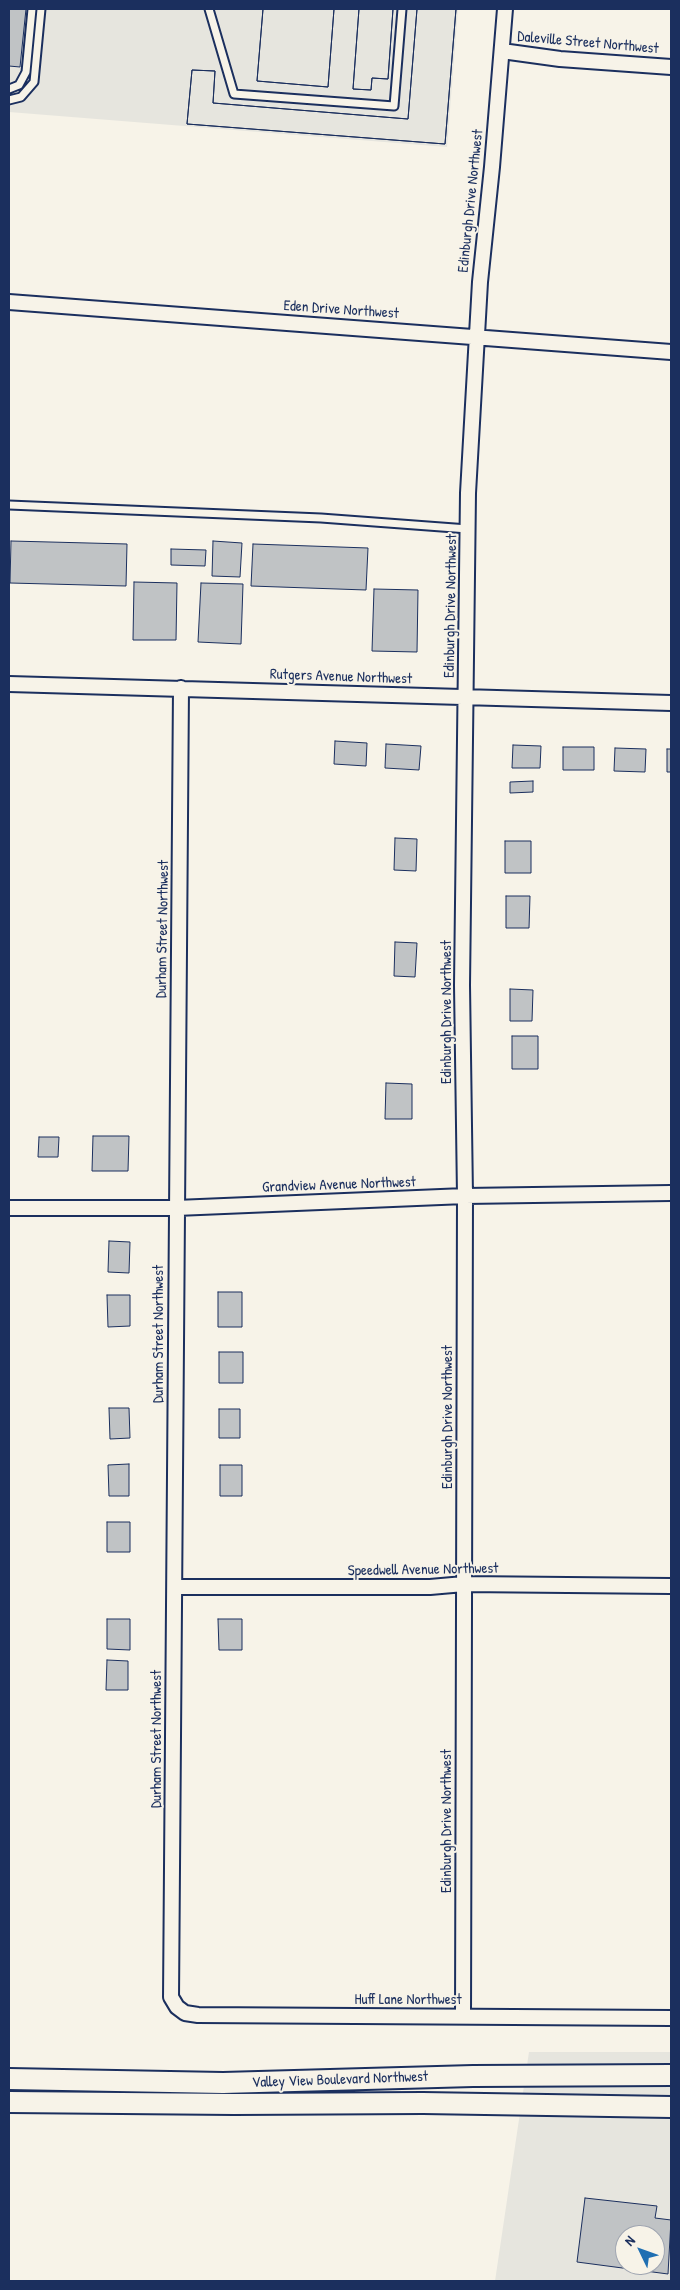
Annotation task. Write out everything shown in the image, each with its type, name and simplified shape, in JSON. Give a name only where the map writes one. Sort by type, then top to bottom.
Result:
[{"type":"main road","name":"Valley View Boulevard Northwest","points":[[9,2078],[223,2084],[473,2076],[671,2075]]},
{"type":"main road","name":"Valley View Boulevard Northwest","points":[[9,2102],[423,2103],[670,2108]]},
{"type":"street","name":"Edinburgh Drive Northwest","points":[[463,2016],[465,1196],[462,985],[468,529],[476,337],[505,9]]},
{"type":"street","name":"Daleville Street Northwest","points":[[502,51],[560,59],[671,67]]},
{"type":"street","name":"Eden Drive Northwest","points":[[9,302],[671,352]]},
{"type":"street","name":"Rutgers Avenue Northwest","points":[[9,684],[671,703]]},
{"type":"street","name":"Durham Street Northwest","points":[[172,1980],[181,688]]},
{"type":"street","name":"Grandview Avenue Northwest","points":[[9,1208],[176,1208],[465,1196],[671,1193]]},
{"type":"street","name":"Speedwell Avenue Northwest","points":[[175,1587],[430,1586],[464,1584],[671,1586]]},
{"type":"street","name":"Huff Lane Northwest","points":[[172,1980],[172,1997],[177,2007],[185,2013],[198,2015],[671,2018]]},
{"type":"lane","points":[[9,89],[19,85],[26,72],[32,9]]},
{"type":"lane","points":[[9,100],[21,97],[34,82],[42,9]]},
{"type":"lane","points":[[209,9],[234,94],[394,106],[402,9]]},
{"type":"lane","points":[[9,505],[321,518],[468,529]]},
{"type":"shaded area","points":[[9,9],[458,9],[447,147],[9,112]]},
{"type":"shaded area","points":[[529,2052],[671,2052],[671,2281],[495,2281]]},
{"type":"building","points":[[9,9],[26,9],[20,67],[9,66]]},
{"type":"building","points":[[263,9],[334,9],[328,87],[257,81]]},
{"type":"building","points":[[263,9],[334,9],[328,87],[257,81]]},
{"type":"building","points":[[359,9],[393,9],[388,79],[372,78],[371,90],[353,89]]},
{"type":"building","points":[[359,9],[393,9],[388,79],[372,78],[371,90],[353,89]]},
{"type":"building","points":[[417,9],[456,9],[445,144],[187,124],[192,70],[215,71],[213,103],[408,119]]},
{"type":"building","points":[[417,9],[456,9],[445,144],[187,124],[192,70],[215,71],[213,103],[408,119]]},
{"type":"building","points":[[11,541],[127,544],[126,586],[10,583]]},
{"type":"building","points":[[213,541],[242,543],[240,577],[212,576]]},
{"type":"building","points":[[253,544],[368,548],[366,590],[251,586]]},
{"type":"building","points":[[171,549],[206,550],[205,566],[171,565]]},
{"type":"building","points":[[134,582],[177,583],[176,640],[133,640]]},
{"type":"building","points":[[201,583],[243,584],[241,644],[198,642]]},
{"type":"building","points":[[374,589],[418,590],[417,652],[372,651]]},
{"type":"building","points":[[335,741],[367,743],[366,766],[334,764]]},
{"type":"building","points":[[386,744],[421,746],[419,770],[385,768]]},
{"type":"building","points":[[513,745],[541,746],[540,768],[512,768]]},
{"type":"building","points":[[563,747],[594,747],[594,770],[563,770]]},
{"type":"building","points":[[615,748],[646,749],[645,772],[614,771]]},
{"type":"building","points":[[667,749],[671,749],[671,772],[667,772]]},
{"type":"building","points":[[533,781],[533,792],[510,793],[510,782]]},
{"type":"building","points":[[395,838],[417,839],[416,871],[394,870]]},
{"type":"building","points":[[505,841],[531,841],[531,873],[505,873]]},
{"type":"building","points":[[506,896],[530,896],[529,928],[506,928]]},
{"type":"building","points":[[395,942],[417,943],[415,977],[394,976]]},
{"type":"building","points":[[510,989],[533,990],[532,1021],[510,1021]]},
{"type":"building","points":[[512,1036],[538,1036],[538,1069],[512,1069]]},
{"type":"building","points":[[386,1083],[412,1084],[412,1119],[385,1119]]},
{"type":"building","points":[[93,1136],[129,1136],[128,1171],[92,1171]]},
{"type":"building","points":[[39,1137],[59,1137],[58,1157],[38,1157]]},
{"type":"building","points":[[109,1241],[130,1242],[129,1273],[108,1272]]},
{"type":"building","points":[[218,1292],[242,1292],[242,1327],[218,1327]]},
{"type":"building","points":[[107,1295],[130,1295],[130,1326],[108,1327]]},
{"type":"building","points":[[219,1352],[243,1352],[243,1383],[219,1383]]},
{"type":"building","points":[[109,1408],[129,1408],[130,1438],[110,1439]]},
{"type":"building","points":[[219,1409],[240,1409],[240,1438],[219,1438]]},
{"type":"building","points":[[129,1464],[129,1496],[109,1496],[108,1465]]},
{"type":"building","points":[[220,1465],[242,1465],[242,1496],[220,1496]]},
{"type":"building","points":[[107,1522],[130,1522],[130,1552],[107,1552]]},
{"type":"building","points":[[107,1619],[130,1619],[130,1650],[107,1649]]},
{"type":"building","points":[[218,1619],[242,1619],[242,1650],[219,1650]]},
{"type":"building","points":[[107,1660],[128,1661],[128,1690],[106,1690]]},
{"type":"building","points":[[585,2198],[657,2206],[655,2218],[671,2220],[668,2274],[665,2274],[665,2225],[615,2225],[615,2267],[577,2262]]}]
